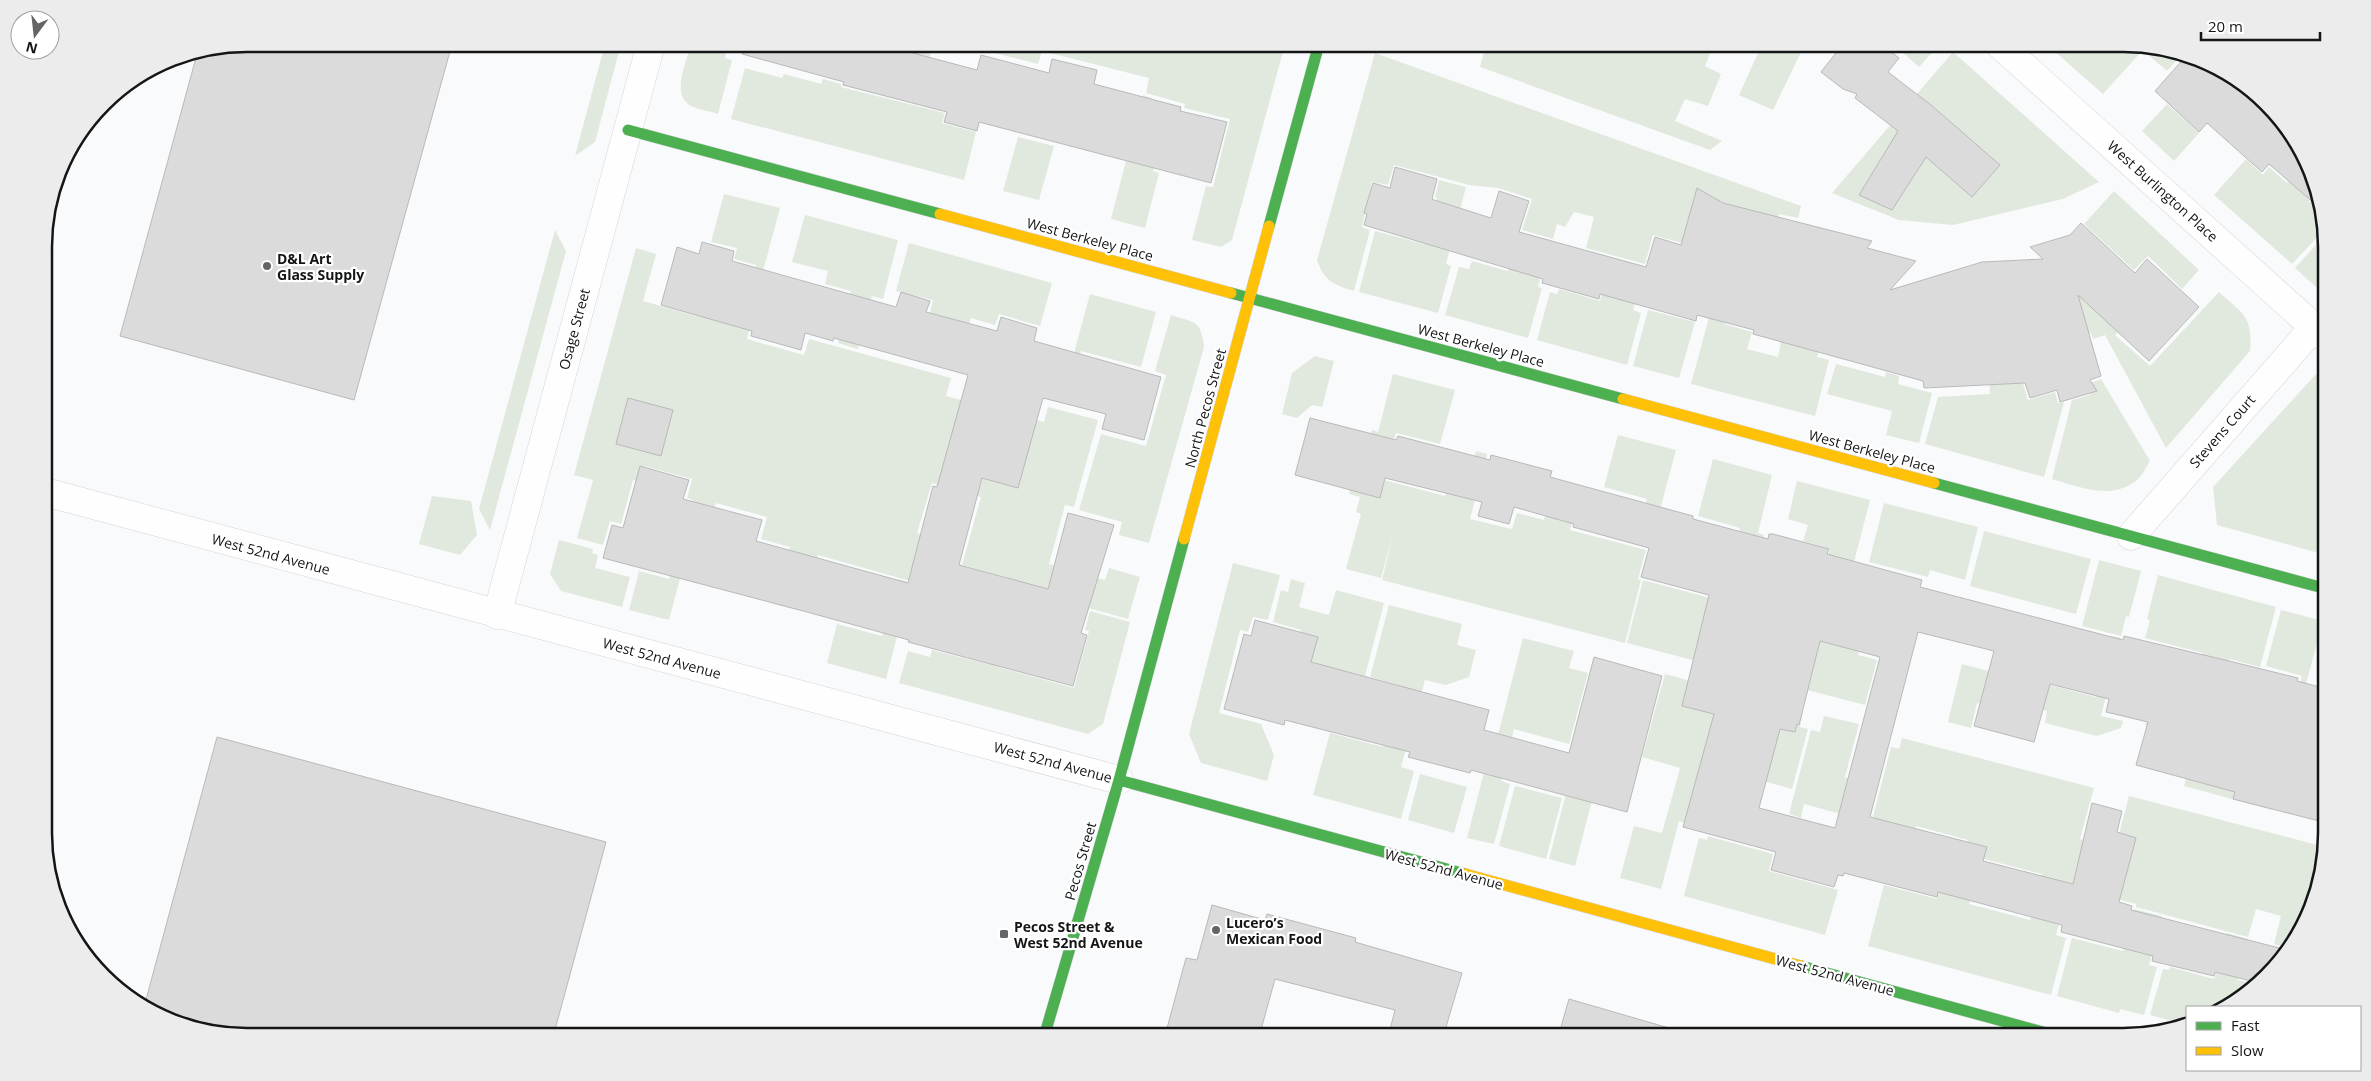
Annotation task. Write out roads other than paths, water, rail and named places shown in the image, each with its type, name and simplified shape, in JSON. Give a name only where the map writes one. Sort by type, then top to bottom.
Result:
[{"type":"street","name":"Osage Street","points":[[498,615],[649,52]]},
{"type":"street","name":"North Pecos Street","points":[[1120,780],[1317,52]]},
{"type":"street","name":"West Burlington Place","points":[[2008,52],[2318,330]]},
{"type":"street","name":"West Berkeley Place","points":[[628,130],[2318,586]]},
{"type":"street","name":"Stevens Court","points":[[2131,536],[2318,334]]},
{"type":"street","name":"West 52nd Avenue","points":[[52,494],[498,615],[1120,780],[2028,1028]]},
{"type":"street","name":"Pecos Street","points":[[1047,1028],[1120,780]]},
{"type":"place","name":"D&L Art Glass Supply","points":[[267,266]]},
{"type":"place","name":"Lucero’s Mexican Food","points":[[1216,930]]},
{"type":"place","name":"Pecos Street & West 52nd Avenue","points":[[1004,934]]}]
